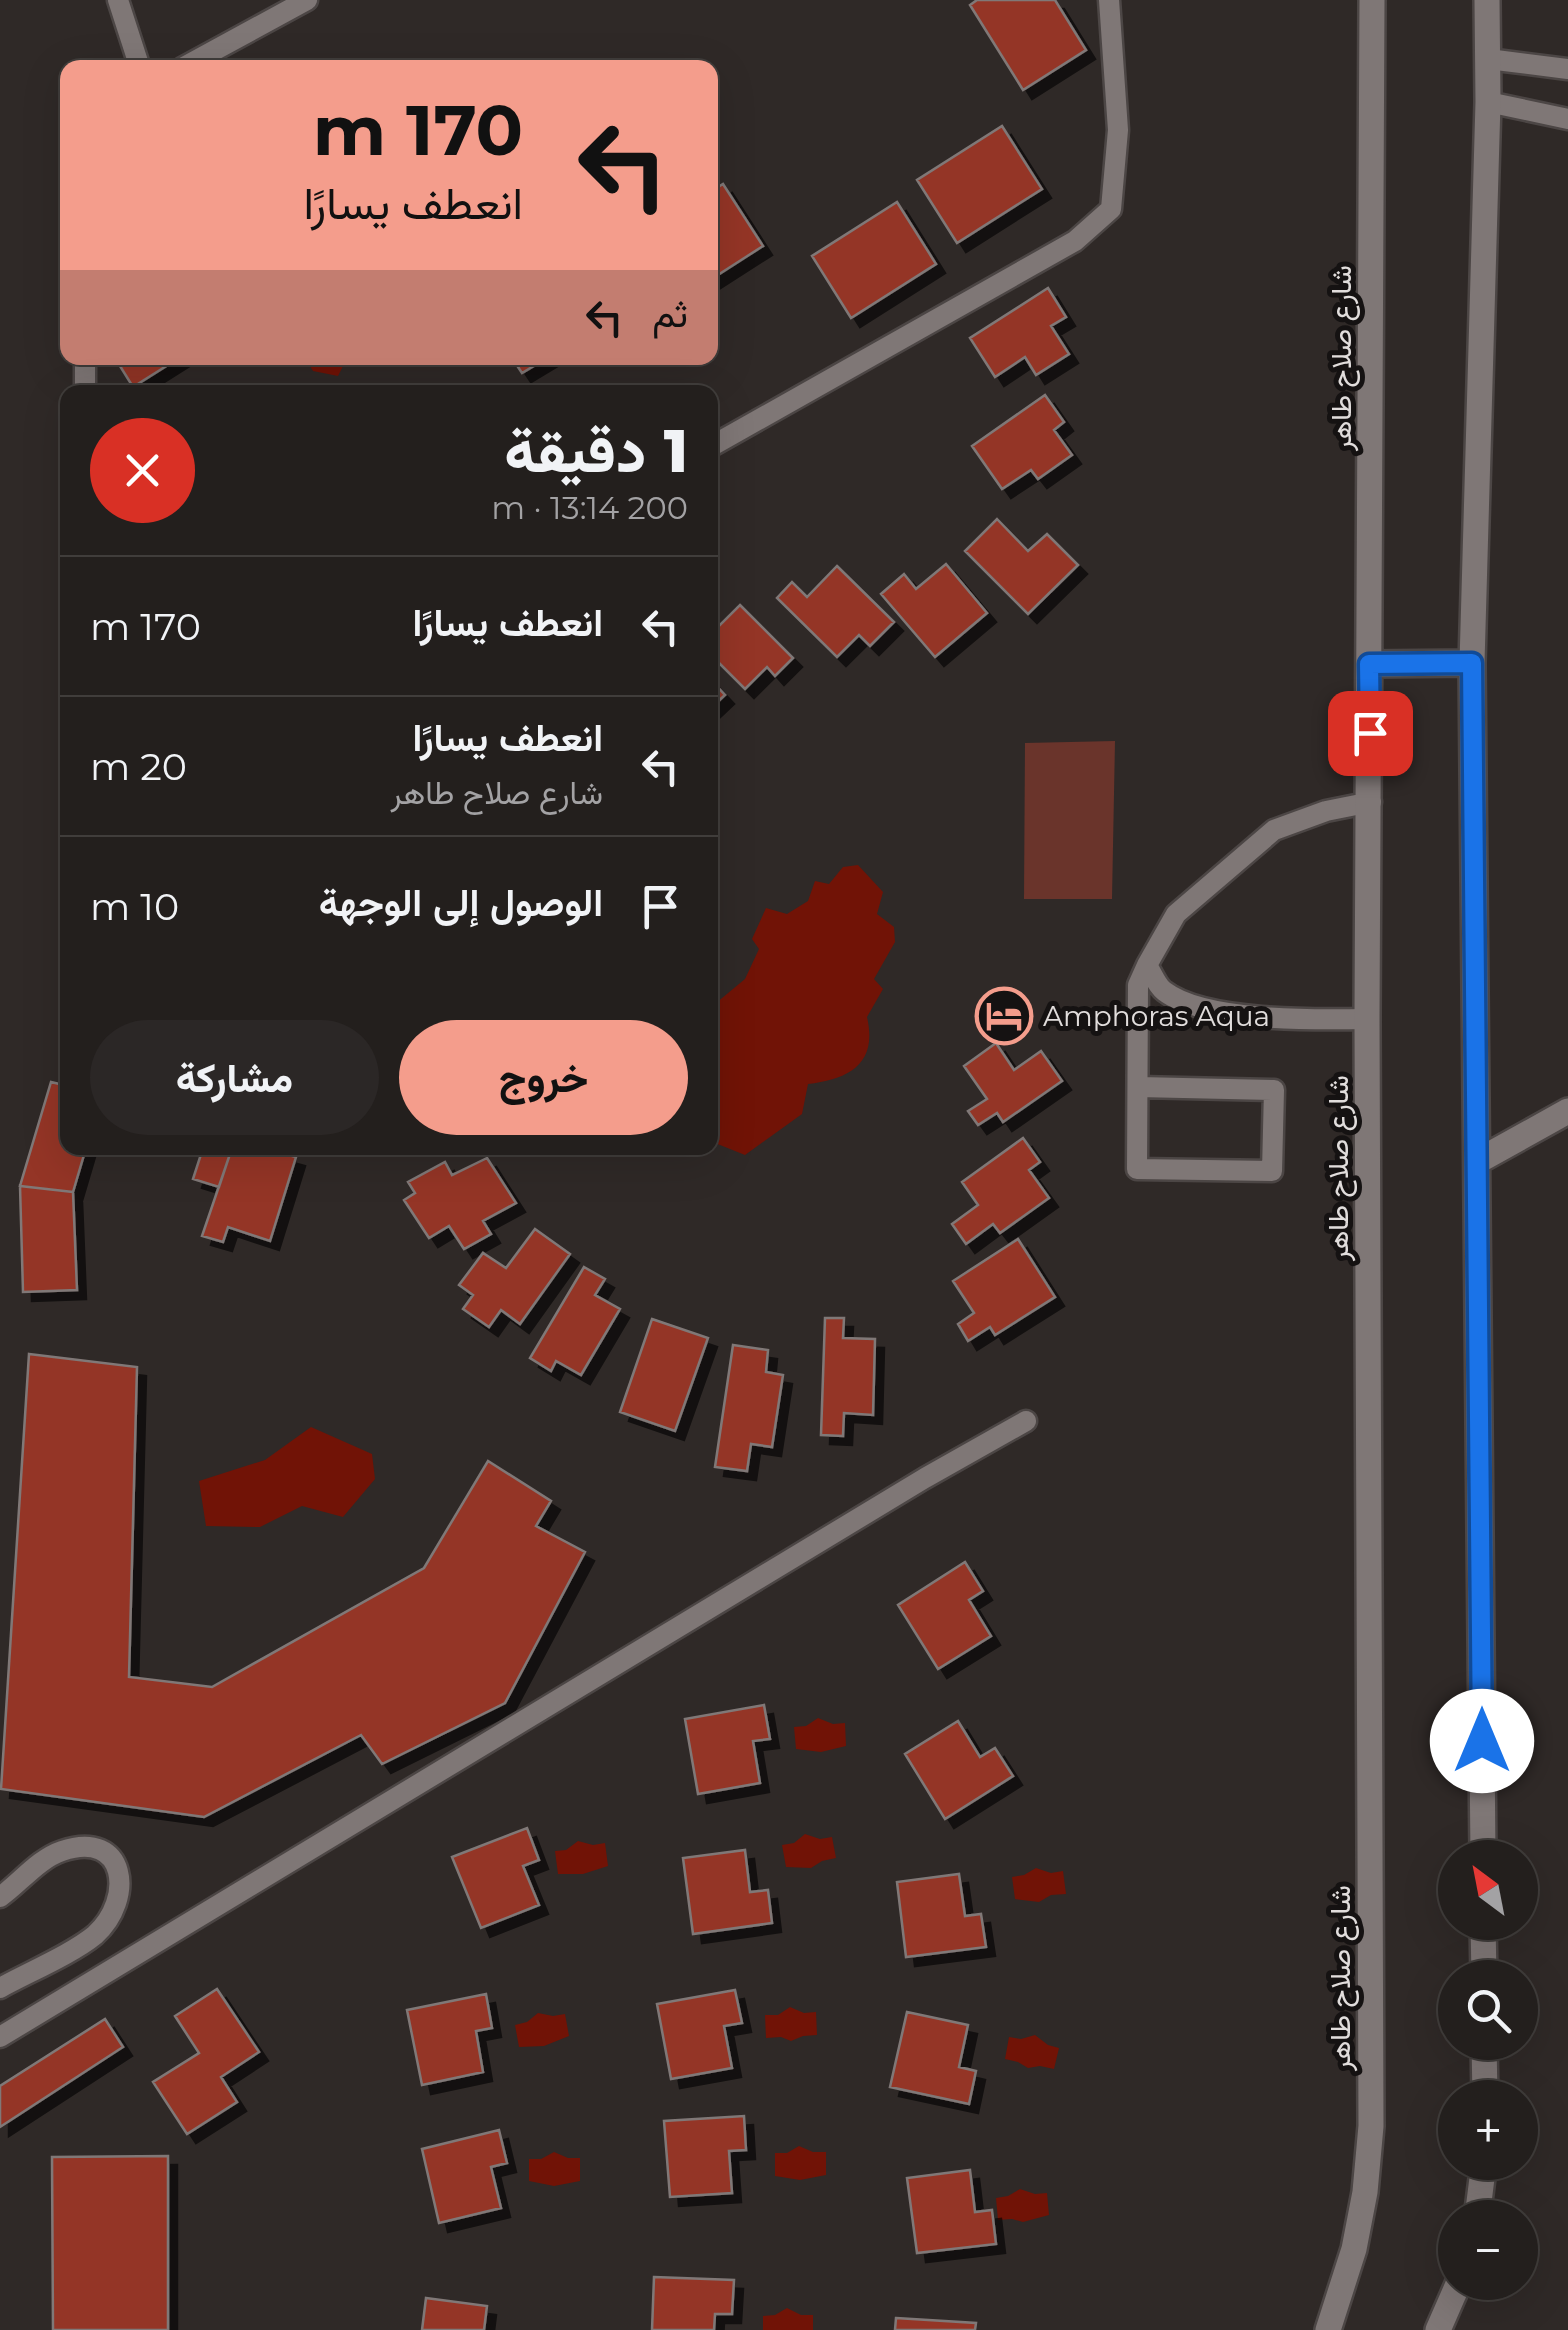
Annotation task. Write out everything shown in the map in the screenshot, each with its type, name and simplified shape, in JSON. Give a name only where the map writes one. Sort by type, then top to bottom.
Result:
[{"type":"street","name":"شارع صلاح طاهر","points":[[1328,2330],[1354,2249],[1365,2192],[1371,2126],[1367,1019],[1372,0]]},
{"type":"street","points":[[1483,1840],[1472,663],[1488,102],[1487,0]]},
{"type":"street","points":[[1369,664],[1472,663]]},
{"type":"street","points":[[1478,1160],[1568,1111]]},
{"type":"street","points":[[1438,2330],[1451,2300]]},
{"type":"lane","points":[[118,0],[137,60]]},
{"type":"lane","points":[[197,60],[307,0]]},
{"type":"lane","points":[[718,442],[1075,241],[1111,209],[1118,130],[1109,0]]},
{"type":"lane","points":[[1488,59],[1568,69]]},
{"type":"lane","points":[[1488,102],[1568,119]]},
{"type":"lane","points":[[1138,1088],[1274,1090],[1272,1172],[1137,1169],[1138,985],[1176,914],[1274,830],[1326,811],[1371,802]]},
{"type":"lane","points":[[1148,964],[1162,991],[1212,1012],[1367,1019]]},
{"type":"lane","points":[[0,2037],[925,1478],[1026,1421]]},
{"type":"lane","points":[[0,1898],[44,1860],[70,1849],[100,1851],[110,1856],[120,1877],[116,1907],[94,1935],[0,1988]]},
{"type":"shaded area","points":[[309,365],[344,365],[338,376],[313,371]]},
{"type":"shaded area","points":[[1115,741],[1112,899],[1024,899],[1025,743]]},
{"type":"shaded area","points":[[858,865],[883,892],[877,914],[894,927],[895,942],[874,979],[883,989],[867,1017],[868,1047],[864,1058],[848,1073],[808,1084],[802,1114],[745,1155],[718,1144],[718,1001],[745,979],[759,949],[752,939],[766,908],[787,914],[808,901],[815,881],[829,884],[843,867]]},
{"type":"shaded area","points":[[311,1427],[372,1454],[375,1479],[343,1517],[302,1506],[260,1527],[206,1526],[199,1481],[265,1460]]},
{"type":"shaded area","points":[[818,1718],[833,1724],[845,1723],[846,1746],[821,1752],[796,1749],[794,1727],[806,1726]]},
{"type":"shaded area","points":[[805,1834],[820,1839],[832,1837],[836,1858],[811,1868],[786,1867],[782,1845],[794,1843]]},
{"type":"shaded area","points":[[578,1841],[605,1843],[608,1866],[583,1874],[558,1874],[555,1851],[566,1850]]},
{"type":"shaded area","points":[[1036,1868],[1051,1873],[1063,1871],[1066,1894],[1051,1895],[1039,1902],[1015,1899],[1012,1877]]},
{"type":"shaded area","points":[[790,2007],[804,2013],[816,2012],[817,2035],[791,2041],[766,2038],[765,2015],[778,2015]]},
{"type":"shaded area","points":[[538,2013],[565,2014],[569,2036],[544,2046],[519,2047],[515,2025]]},
{"type":"shaded area","points":[[1035,2035],[1059,2048],[1054,2069],[1028,2068],[1005,2059],[1009,2037]]},
{"type":"shaded area","points":[[799,2146],[826,2152],[826,2175],[800,2180],[775,2176],[775,2153],[787,2153]]},
{"type":"shaded area","points":[[554,2152],[580,2158],[580,2181],[554,2186],[529,2181],[529,2159],[541,2159]]},
{"type":"shaded area","points":[[1020,2189],[1047,2193],[1049,2215],[1023,2222],[998,2220],[996,2198]]},
{"type":"shaded area","points":[[787,2308],[801,2315],[813,2315],[813,2330],[763,2330],[763,2316]]},
{"type":"building","points":[[977,0],[1055,0],[1086,50],[1023,90],[970,5]]},
{"type":"building","points":[[1002,126],[1042,189],[957,243],[917,180]]},
{"type":"building","points":[[723,184],[763,246],[718,275],[718,187]]},
{"type":"building","points":[[897,202],[936,264],[851,318],[812,256]]},
{"type":"building","points":[[1048,288],[1066,317],[1051,326],[1069,354],[1036,375],[1025,357],[995,377],[970,338]]},
{"type":"building","points":[[119,365],[168,365],[136,385],[132,385]]},
{"type":"building","points":[[517,365],[535,365],[522,373]]},
{"type":"building","points":[[1045,395],[1064,422],[1054,430],[1072,455],[1038,479],[1031,470],[1002,489],[972,446]]},
{"type":"building","points":[[997,519],[1028,551],[1047,534],[1078,565],[1028,614],[965,551]]},
{"type":"building","points":[[946,564],[987,613],[935,657],[881,594],[904,574],[916,589]]},
{"type":"building","points":[[837,566],[894,622],[870,646],[859,635],[837,657],[777,598],[792,582],[807,597]]},
{"type":"building","points":[[740,605],[793,658],[775,676],[767,667],[745,689],[718,662],[718,627]]},
{"type":"building","points":[[996,1043],[1014,1070],[1041,1051],[1062,1081],[1003,1122],[997,1113],[978,1125],[968,1111],[987,1099],[964,1066]]},
{"type":"building","points":[[51,1082],[60,1084],[60,1155],[84,1155],[73,1192],[20,1186]]},
{"type":"building","points":[[1023,1138],[1040,1162],[1029,1170],[1049,1198],[1000,1233],[993,1224],[966,1244],[952,1224],[978,1205],[962,1182]]},
{"type":"building","points":[[201,1155],[230,1155],[219,1187],[193,1179]]},
{"type":"building","points":[[230,1155],[296,1157],[270,1241],[228,1227],[223,1242],[202,1236]]},
{"type":"building","points":[[487,1158],[516,1203],[483,1221],[491,1234],[464,1249],[449,1226],[429,1238],[404,1200],[415,1193],[408,1182],[445,1162],[452,1175]]},
{"type":"building","points":[[20,1186],[73,1192],[77,1290],[23,1292]]},
{"type":"building","points":[[535,1229],[570,1254],[520,1324],[501,1310],[489,1327],[463,1309],[473,1295],[459,1285],[483,1253],[506,1268]]},
{"type":"building","points":[[1018,1239],[1055,1297],[995,1335],[990,1327],[968,1341],[958,1324],[974,1313],[953,1281]]},
{"type":"building","points":[[584,1267],[605,1279],[595,1295],[620,1309],[581,1375],[556,1361],[551,1371],[530,1358]]},
{"type":"building","points":[[825,1318],[844,1318],[843,1338],[875,1339],[873,1415],[844,1413],[843,1436],[821,1435]]},
{"type":"building","points":[[652,1319],[708,1338],[675,1431],[620,1412]]},
{"type":"building","points":[[733,1345],[768,1350],[766,1372],[783,1375],[772,1447],[751,1444],[747,1471],[715,1467]]},
{"type":"building","points":[[29,1354],[137,1367],[129,1677],[212,1687],[424,1568],[488,1461],[551,1501],[536,1526],[585,1552],[505,1703],[382,1764],[361,1735],[204,1817],[1,1789]]},
{"type":"building","points":[[965,1562],[983,1591],[969,1600],[991,1636],[938,1669],[898,1605]]},
{"type":"building","points":[[764,1705],[770,1739],[753,1741],[760,1783],[698,1794],[685,1719]]},
{"type":"building","points":[[958,1721],[980,1757],[995,1748],[1013,1776],[945,1819],[905,1754]]},
{"type":"building","points":[[527,1828],[539,1860],[523,1866],[539,1905],[481,1928],[452,1857]]},
{"type":"building","points":[[745,1850],[750,1892],[768,1890],[772,1923],[693,1934],[683,1858]]},
{"type":"building","points":[[959,1874],[965,1916],[981,1914],[986,1947],[906,1957],[897,1882]]},
{"type":"building","points":[[217,1989],[259,2052],[221,2077],[237,2102],[187,2134],[153,2082],[199,2053],[175,2016]]},
{"type":"building","points":[[735,1990],[742,2023],[724,2026],[732,2068],[671,2079],[657,2004]]},
{"type":"building","points":[[486,1994],[492,2028],[476,2031],[483,2072],[422,2085],[407,2010]]},
{"type":"building","points":[[907,2012],[968,2025],[959,2067],[976,2071],[969,2104],[890,2087]]},
{"type":"building","points":[[105,2019],[123,2047],[0,2127],[0,2086]]},
{"type":"building","points":[[744,2116],[746,2150],[729,2151],[732,2193],[670,2197],[664,2121]]},
{"type":"building","points":[[499,2130],[507,2163],[491,2167],[501,2208],[439,2223],[422,2149]]},
{"type":"building","points":[[168,2156],[168,2330],[53,2330],[52,2157]]},
{"type":"building","points":[[970,2170],[975,2212],[992,2210],[996,2244],[917,2253],[907,2178]]},
{"type":"building","points":[[654,2277],[734,2280],[732,2314],[715,2314],[714,2330],[652,2330]]},
{"type":"building","points":[[426,2298],[487,2306],[484,2330],[422,2330]]},
{"type":"building","points":[[896,2318],[976,2323],[975,2330],[895,2330]]},
{"type":"place","name":"Amphoras Aqua","points":[[1004,1016]]},
{"type":"route","points":[[1370,733],[1369,664],[1472,663],[1482,1741]]}]
